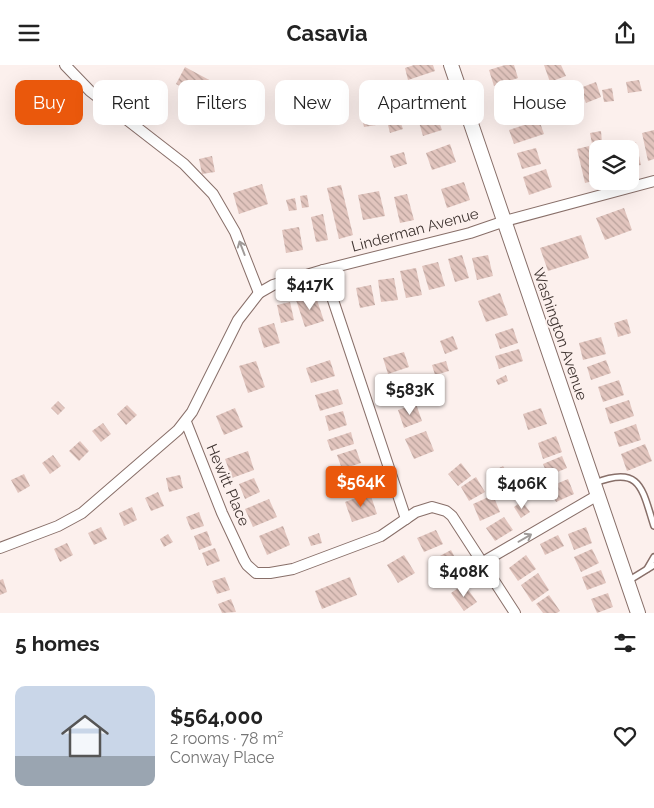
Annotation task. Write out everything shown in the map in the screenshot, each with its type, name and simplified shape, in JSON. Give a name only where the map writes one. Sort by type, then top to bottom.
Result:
[{"type":"main road","name":"Washington Avenue","points":[[451,65],[638,613]]},
{"type":"street","points":[[65,65],[90,91],[184,165],[213,195],[235,232],[259,293]]},
{"type":"street","name":"Linderman Avenue","points":[[0,548],[58,525],[82,513],[178,430],[192,412],[238,320],[259,293],[274,285],[322,270],[470,233],[505,221],[654,181]]},
{"type":"street","points":[[322,270],[406,519],[432,507],[446,511],[452,516],[515,613]]},
{"type":"street","name":"Hewitt Place","points":[[186,421],[222,513],[244,560],[256,573],[270,573],[293,569],[381,536],[406,519]]},
{"type":"street","points":[[483,562],[596,489]]},
{"type":"lane","points":[[596,489],[609,477],[625,475],[636,482],[644,495],[654,526]]},
{"type":"lane","points":[[647,569],[654,557]]},
{"type":"lane","points":[[627,581],[654,565]]},
{"type":"building","points":[[414,65],[433,65],[435,71],[408,80],[405,68]]},
{"type":"building","points":[[505,65],[514,65],[518,78],[494,80],[494,86],[489,70]]},
{"type":"building","points":[[544,65],[561,65],[566,76],[549,80]]},
{"type":"building","points":[[185,67],[209,80],[178,80]]},
{"type":"building","points":[[639,80],[642,91],[628,93],[626,82]]},
{"type":"building","points":[[596,82],[601,97],[586,103],[584,86]]},
{"type":"building","points":[[612,88],[614,101],[604,102],[602,90]]},
{"type":"building","points":[[388,125],[402,125],[403,129],[390,133]]},
{"type":"building","points":[[420,125],[440,125],[442,130],[423,136]]},
{"type":"building","points":[[524,125],[541,125],[544,134],[514,144],[509,130]]},
{"type":"building","points":[[654,130],[654,159],[648,161],[642,133]]},
{"type":"building","points":[[601,131],[602,140],[591,140],[590,133]]},
{"type":"building","points":[[450,144],[456,162],[432,170],[426,153]]},
{"type":"building","points":[[589,146],[589,182],[585,183],[577,149]]},
{"type":"building","points":[[536,148],[541,164],[522,169],[517,153]]},
{"type":"building","points":[[404,152],[407,164],[394,168],[390,156]]},
{"type":"building","points":[[212,156],[215,172],[202,174],[199,159]]},
{"type":"building","points":[[546,169],[552,187],[529,195],[523,177]]},
{"type":"building","points":[[464,182],[470,200],[447,208],[441,189]]},
{"type":"building","points":[[262,184],[268,204],[239,214],[233,193]]},
{"type":"building","points":[[341,185],[353,235],[339,239],[327,188]]},
{"type":"building","points":[[379,191],[385,216],[363,220],[358,195]]},
{"type":"building","points":[[407,194],[414,220],[400,223],[394,197]]},
{"type":"building","points":[[307,195],[309,207],[302,208],[300,196]]},
{"type":"building","points":[[295,198],[297,210],[289,211],[286,200]]},
{"type":"building","points":[[624,208],[632,230],[605,240],[596,218]]},
{"type":"building","points":[[323,214],[328,240],[316,242],[311,217]]},
{"type":"building","points":[[299,227],[303,250],[286,253],[282,230]]},
{"type":"building","points":[[581,235],[589,258],[548,271],[540,248]]},
{"type":"building","points":[[462,255],[469,278],[455,282],[448,259]]},
{"type":"building","points":[[488,255],[493,276],[477,280],[472,258]]},
{"type":"building","points":[[438,262],[445,286],[429,290],[422,266]]},
{"type":"building","points":[[416,268],[422,295],[406,298],[400,271]]},
{"type":"building","points":[[394,278],[398,300],[381,302],[378,280]]},
{"type":"building","points":[[371,285],[375,305],[360,308],[356,288]]},
{"type":"building","points":[[500,293],[508,315],[486,322],[478,301]]},
{"type":"building","points":[[315,294],[324,321],[305,327],[296,300]]},
{"type":"building","points":[[290,302],[294,320],[281,323],[277,305]]},
{"type":"building","points":[[627,319],[631,333],[618,337],[614,323]]},
{"type":"building","points":[[274,323],[280,343],[264,348],[258,328]]},
{"type":"building","points":[[513,328],[518,343],[500,349],[495,334]]},
{"type":"building","points":[[453,336],[458,349],[445,354],[440,341]]},
{"type":"building","points":[[601,337],[606,354],[583,360],[579,343]]},
{"type":"building","points":[[519,349],[523,361],[499,369],[495,356]]},
{"type":"building","points":[[404,352],[409,367],[388,374],[383,358]]},
{"type":"building","points":[[330,360],[335,376],[311,383],[306,368]]},
{"type":"building","points":[[606,360],[611,373],[591,380],[587,367]]},
{"type":"building","points":[[256,361],[265,387],[248,393],[239,366]]},
{"type":"building","points":[[446,361],[449,371],[435,375],[432,365]]},
{"type":"building","points":[[506,375],[508,381],[498,385],[496,380]]},
{"type":"building","points":[[619,380],[624,395],[603,402],[598,387]]},
{"type":"building","points":[[413,381],[416,394],[399,398],[396,386]]},
{"type":"building","points":[[338,389],[343,404],[320,411],[315,395]]},
{"type":"building","points":[[629,400],[634,416],[610,424],[605,408]]},
{"type":"building","points":[[58,401],[65,408],[58,415],[51,408]]},
{"type":"building","points":[[416,404],[422,421],[404,428],[398,410]]},
{"type":"building","points":[[127,405],[137,415],[126,425],[117,414]]},
{"type":"building","points":[[235,408],[243,427],[224,435],[216,416]]},
{"type":"building","points":[[541,408],[547,424],[528,430],[523,414]]},
{"type":"building","points":[[343,411],[347,425],[329,431],[325,416]]},
{"type":"building","points":[[103,423],[111,434],[101,442],[92,431]]},
{"type":"building","points":[[636,424],[641,440],[619,447],[614,432]]},
{"type":"building","points":[[426,431],[434,451],[414,459],[405,439]]},
{"type":"building","points":[[351,432],[354,444],[331,451],[327,440]]},
{"type":"building","points":[[556,436],[562,452],[543,459],[538,443]]},
{"type":"building","points":[[80,441],[89,451],[79,461],[69,451]]},
{"type":"building","points":[[645,444],[652,461],[627,471],[621,454]]},
{"type":"building","points":[[356,449],[361,463],[342,469],[337,455]]},
{"type":"building","points":[[248,451],[254,470],[232,478],[225,459]]},
{"type":"building","points":[[53,455],[61,466],[50,474],[42,463]]},
{"type":"building","points":[[562,456],[567,468],[548,476],[543,464]]},
{"type":"building","points":[[461,463],[471,476],[458,486],[448,474]]},
{"type":"building","points":[[503,466],[511,478],[500,484],[492,472]]},
{"type":"building","points":[[363,471],[368,489],[342,496],[338,478]]},
{"type":"building","points":[[24,474],[30,486],[18,493],[11,480]]},
{"type":"building","points":[[180,475],[183,488],[169,492],[166,478]]},
{"type":"building","points":[[476,477],[485,492],[469,501],[461,487]]},
{"type":"building","points":[[254,478],[260,492],[245,499],[239,484]]},
{"type":"building","points":[[568,479],[574,494],[556,502],[549,487]]},
{"type":"building","points":[[158,492],[164,506],[151,511],[145,498]]},
{"type":"building","points":[[370,493],[377,514],[352,522],[345,502]]},
{"type":"building","points":[[493,495],[500,512],[480,521],[473,504]]},
{"type":"building","points":[[269,499],[277,517],[253,527],[245,509]]},
{"type":"building","points":[[522,501],[530,512],[521,518],[514,507]]},
{"type":"building","points":[[132,507],[137,520],[124,526],[119,513]]},
{"type":"building","points":[[199,512],[204,526],[191,530],[186,517]]},
{"type":"building","points":[[504,517],[513,530],[495,541],[486,528]]},
{"type":"building","points":[[283,526],[290,545],[267,555],[259,536]]},
{"type":"building","points":[[101,527],[107,539],[94,545],[88,533]]},
{"type":"building","points":[[586,527],[592,543],[574,550],[568,534]]},
{"type":"building","points":[[436,530],[443,544],[424,552],[417,538]]},
{"type":"building","points":[[207,531],[212,545],[199,550],[194,536]]},
{"type":"building","points":[[319,533],[322,543],[311,546],[308,537]]},
{"type":"building","points":[[168,534],[173,542],[164,547],[160,539]]},
{"type":"building","points":[[558,535],[564,546],[545,555],[540,544]]},
{"type":"building","points":[[67,543],[73,555],[60,562],[54,549]]},
{"type":"building","points":[[215,548],[220,561],[207,566],[202,553]]},
{"type":"building","points":[[592,549],[599,563],[581,572],[574,557]]},
{"type":"building","points":[[451,550],[462,571],[447,579],[436,558]]},
{"type":"building","points":[[404,555],[415,573],[398,583],[387,565]]},
{"type":"building","points":[[526,555],[536,569],[518,581],[509,568]]},
{"type":"building","points":[[601,570],[606,583],[587,590],[582,577]]},
{"type":"building","points":[[538,573],[549,590],[532,602],[521,585]]},
{"type":"building","points":[[225,577],[230,590],[217,594],[212,581]]},
{"type":"building","points":[[350,577],[357,595],[322,609],[315,591]]},
{"type":"building","points":[[3,579],[7,592],[0,595],[0,580]]},
{"type":"building","points":[[464,584],[477,602],[464,611],[451,593]]},
{"type":"building","points":[[608,593],[613,607],[597,613],[591,599]]},
{"type":"building","points":[[549,595],[560,611],[557,613],[543,613],[536,604]]},
{"type":"building","points":[[231,599],[236,612],[222,613],[218,604]]}]
